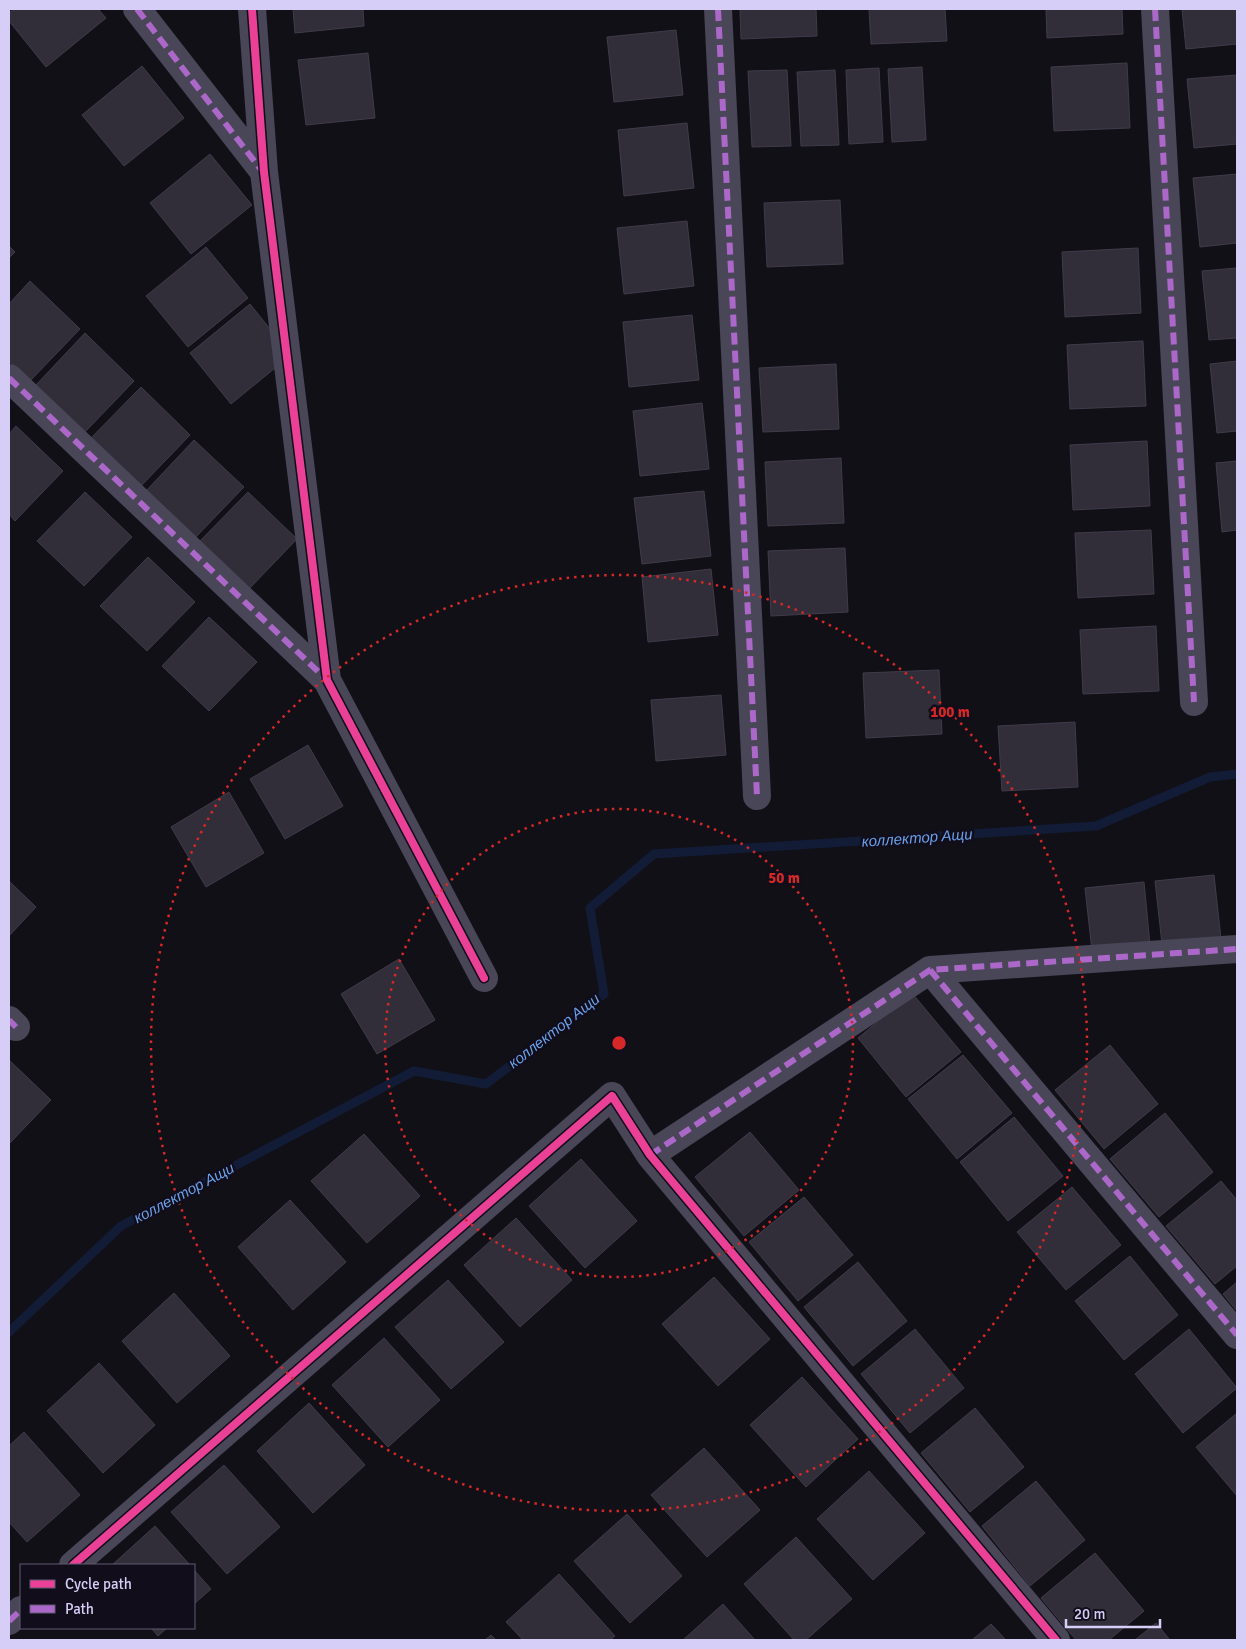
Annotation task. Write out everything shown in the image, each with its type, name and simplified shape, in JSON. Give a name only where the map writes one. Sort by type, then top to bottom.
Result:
[{"type":"street","points":[[137,9],[264,172]]},
{"type":"street","points":[[252,9],[264,172],[327,680]]},
{"type":"street","points":[[718,9],[757,796]]},
{"type":"street","points":[[1155,9],[1194,702]]},
{"type":"street","points":[[9,378],[327,680],[484,978]]},
{"type":"street","points":[[650,1155],[930,970],[1237,949]]},
{"type":"street","points":[[930,970],[1237,1335]]},
{"type":"street","points":[[74,1564],[612,1096],[650,1155],[1056,1640]]},
{"type":"street","points":[[9,1621],[20,1611]]},
{"type":"building","points":[[14,9],[98,9],[106,18],[46,67],[9,21],[9,13]]},
{"type":"building","points":[[293,9],[363,9],[364,26],[295,33]]},
{"type":"building","points":[[740,9],[816,9],[817,36],[741,39]]},
{"type":"building","points":[[869,9],[945,9],[947,41],[871,44]]},
{"type":"building","points":[[1046,9],[1122,9],[1123,34],[1047,38]]},
{"type":"building","points":[[1182,9],[1237,9],[1237,44],[1186,49]]},
{"type":"building","points":[[676,30],[683,95],[614,102],[607,37]]},
{"type":"building","points":[[368,53],[375,118],[306,125],[298,60]]},
{"type":"building","points":[[1127,63],[1130,128],[1054,131],[1051,67]]},
{"type":"building","points":[[142,66],[184,118],[124,166],[82,115]]},
{"type":"building","points":[[922,67],[926,140],[892,142],[888,69]]},
{"type":"building","points":[[879,68],[883,142],[849,144],[846,70]]},
{"type":"building","points":[[787,70],[791,146],[752,147],[748,71]]},
{"type":"building","points":[[835,70],[839,145],[801,146],[797,72]]},
{"type":"building","points":[[1237,75],[1237,144],[1194,148],[1187,79]]},
{"type":"building","points":[[687,123],[694,188],[624,196],[618,130]]},
{"type":"building","points":[[210,154],[252,205],[191,254],[150,203]]},
{"type":"building","points":[[1237,174],[1237,243],[1200,247],[1193,178]]},
{"type":"building","points":[[840,200],[843,264],[767,267],[764,203]]},
{"type":"building","points":[[687,221],[694,286],[624,294],[617,228]]},
{"type":"building","points":[[9,246],[15,252],[9,258]]},
{"type":"building","points":[[206,247],[248,298],[188,347],[146,296]]},
{"type":"building","points":[[1138,248],[1141,313],[1065,317],[1062,252]]},
{"type":"building","points":[[1237,268],[1237,338],[1209,340],[1202,271]]},
{"type":"building","points":[[30,281],[80,329],[30,381],[9,361],[9,304]]},
{"type":"building","points":[[250,304],[291,355],[231,404],[190,353]]},
{"type":"building","points":[[692,315],[699,380],[629,387],[623,322]]},
{"type":"building","points":[[85,333],[134,381],[84,433],[35,386]]},
{"type":"building","points":[[1143,341],[1146,406],[1070,409],[1067,345]]},
{"type":"building","points":[[1237,361],[1237,431],[1217,433],[1210,364]]},
{"type":"building","points":[[836,364],[839,429],[763,432],[759,368]]},
{"type":"building","points":[[141,387],[190,435],[140,487],[90,439]]},
{"type":"building","points":[[702,403],[709,469],[640,476],[633,411]]},
{"type":"building","points":[[16,426],[63,471],[15,521],[9,514],[9,434]]},
{"type":"building","points":[[194,440],[244,487],[194,539],[145,492]]},
{"type":"building","points":[[1147,441],[1150,506],[1073,510],[1070,445]]},
{"type":"building","points":[[841,458],[844,523],[768,526],[765,462]]},
{"type":"building","points":[[1237,461],[1237,530],[1222,532],[1216,463]]},
{"type":"building","points":[[704,491],[711,556],[642,564],[634,498]]},
{"type":"building","points":[[85,492],[132,537],[84,586],[37,541]]},
{"type":"building","points":[[248,492],[297,539],[247,591],[198,543]]},
{"type":"building","points":[[1151,530],[1154,594],[1078,598],[1075,533]]},
{"type":"building","points":[[845,548],[848,612],[771,616],[768,551]]},
{"type":"building","points":[[148,557],[195,602],[147,651],[100,606]]},
{"type":"building","points":[[711,569],[718,635],[648,642],[642,577]]},
{"type":"building","points":[[209,617],[257,662],[209,711],[162,666]]},
{"type":"building","points":[[1156,626],[1159,691],[1083,694],[1080,630]]},
{"type":"building","points":[[939,670],[942,734],[866,738],[863,673]]},
{"type":"building","points":[[721,695],[726,755],[656,761],[651,700]]},
{"type":"building","points":[[1075,722],[1078,787],[1002,791],[998,726]]},
{"type":"building","points":[[308,745],[343,806],[285,839],[250,779]]},
{"type":"building","points":[[229,792],[264,853],[206,887],[171,827]]},
{"type":"building","points":[[1214,875],[1221,939],[1162,944],[1155,881]]},
{"type":"building","points":[[9,881],[36,907],[9,936]]},
{"type":"building","points":[[1144,882],[1150,945],[1092,951],[1085,888]]},
{"type":"building","points":[[399,959],[435,1020],[377,1054],[341,994]]},
{"type":"building","points":[[912,993],[961,1052],[906,1097],[858,1038]]},
{"type":"building","points":[[1110,1045],[1158,1104],[1104,1149],[1055,1090]]},
{"type":"building","points":[[963,1055],[1012,1113],[957,1159],[908,1099]]},
{"type":"building","points":[[9,1060],[51,1100],[9,1144]]},
{"type":"building","points":[[1165,1113],[1213,1172],[1159,1217],[1110,1159]]},
{"type":"building","points":[[1014,1117],[1063,1176],[1008,1221],[960,1162]]},
{"type":"building","points":[[750,1132],[799,1190],[744,1236],[695,1177]]},
{"type":"building","points":[[364,1134],[420,1196],[367,1243],[311,1181]]},
{"type":"building","points":[[581,1159],[637,1221],[585,1268],[529,1206]]},
{"type":"building","points":[[1221,1181],[1237,1200],[1237,1266],[1215,1284],[1166,1226]]},
{"type":"building","points":[[1072,1187],[1121,1245],[1066,1290],[1017,1232]]},
{"type":"building","points":[[804,1197],[853,1255],[798,1301],[749,1242]]},
{"type":"building","points":[[290,1200],[346,1262],[293,1310],[238,1247]]},
{"type":"building","points":[[516,1218],[572,1280],[520,1327],[464,1265]]},
{"type":"building","points":[[1130,1256],[1178,1315],[1124,1360],[1075,1301]]},
{"type":"building","points":[[858,1262],[907,1321],[853,1366],[804,1307]]},
{"type":"building","points":[[714,1277],[770,1339],[718,1386],[662,1324]]},
{"type":"building","points":[[448,1280],[504,1342],[451,1389],[395,1327]]},
{"type":"building","points":[[1237,1282],[1237,1311],[1223,1294]]},
{"type":"building","points":[[174,1293],[230,1356],[177,1403],[122,1341]]},
{"type":"building","points":[[915,1329],[964,1388],[910,1433],[861,1374]]},
{"type":"building","points":[[1189,1329],[1237,1388],[1183,1433],[1135,1374]]},
{"type":"building","points":[[384,1338],[440,1400],[388,1447],[332,1385]]},
{"type":"building","points":[[99,1363],[155,1425],[103,1473],[47,1411]]},
{"type":"building","points":[[802,1377],[858,1439],[806,1487],[750,1425]]},
{"type":"building","points":[[309,1403],[365,1465],[313,1513],[257,1451]]},
{"type":"building","points":[[975,1408],[1024,1467],[970,1512],[921,1453]]},
{"type":"building","points":[[1237,1413],[1237,1496],[1196,1447]]},
{"type":"building","points":[[24,1432],[80,1495],[27,1542],[9,1522],[9,1446]]},
{"type":"building","points":[[704,1448],[760,1510],[707,1557],[651,1495]]},
{"type":"building","points":[[224,1465],[280,1527],[227,1574],[171,1512]]},
{"type":"building","points":[[869,1471],[925,1533],[873,1580],[817,1519]]},
{"type":"building","points":[[1036,1481],[1085,1540],[1030,1586],[982,1526]]},
{"type":"building","points":[[627,1514],[682,1576],[630,1623],[574,1561]]},
{"type":"building","points":[[155,1526],[189,1564],[113,1564]]},
{"type":"building","points":[[796,1537],[852,1599],[806,1640],[794,1640],[744,1584]]},
{"type":"building","points":[[1095,1553],[1144,1611],[1109,1640],[1076,1640],[1041,1598]]},
{"type":"building","points":[[195,1571],[211,1589],[195,1603]]},
{"type":"building","points":[[559,1574],[615,1636],[610,1640],[523,1640],[506,1622]]},
{"type":"building","points":[[723,1604],[755,1640],[683,1640]]},
{"type":"building","points":[[1156,1623],[1170,1640],[1135,1640]]},
{"type":"building","points":[[991,1624],[1006,1640],[972,1640]]},
{"type":"building","points":[[152,1629],[166,1629],[158,1636]]},
{"type":"building","points":[[491,1635],[496,1640],[485,1640]]},
{"type":"waterway","name":"коллектор Ащи","points":[[9,1332],[121,1226],[414,1071],[486,1084],[604,994],[590,908],[654,854],[1096,826],[1210,777],[1237,774]]},
{"type":"marked path","points":[[137,9],[262,171]]},
{"type":"marked path","points":[[718,9],[757,796]]},
{"type":"marked path","points":[[1155,9],[1194,702]]},
{"type":"marked path","points":[[9,378],[326,679]]},
{"type":"marked path","points":[[650,1155],[930,970],[1237,949]]},
{"type":"marked path","points":[[930,970],[1237,1335]]},
{"type":"marked path","points":[[9,1020],[16,1027]]},
{"type":"marked path","points":[[9,1621],[20,1611]]},
{"type":"cycle path","points":[[252,9],[264,172],[327,680],[484,978]]},
{"type":"cycle path","points":[[74,1564],[612,1096],[650,1155],[1056,1640]]}]
